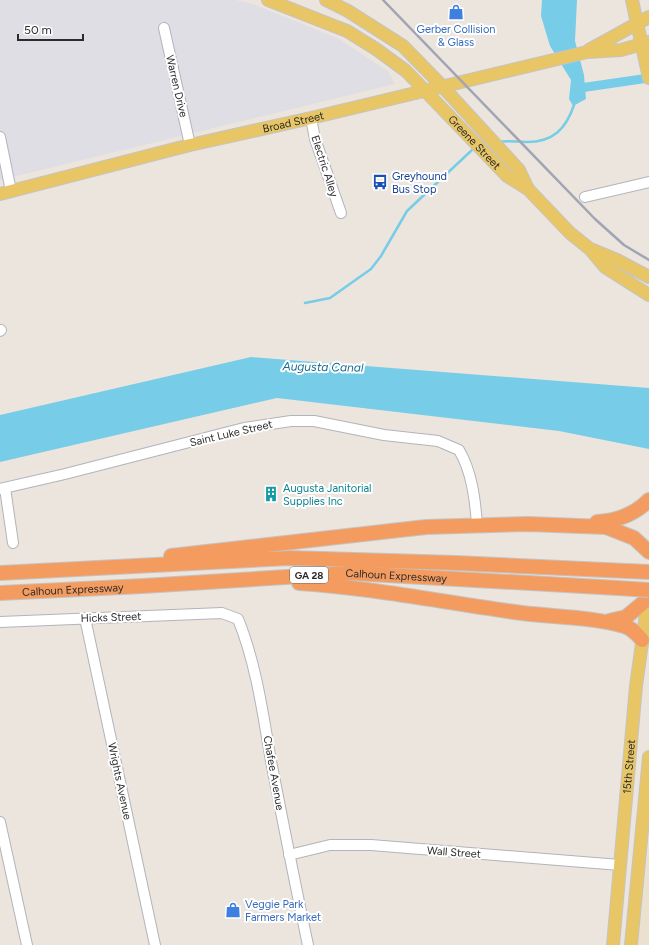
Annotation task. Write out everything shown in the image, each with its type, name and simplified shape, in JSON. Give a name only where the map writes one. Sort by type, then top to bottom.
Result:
[{"type":"highway","points":[[579,525],[593,522],[612,521],[636,510],[649,500]]},
{"type":"highway","points":[[34,572],[426,526],[477,524],[579,525],[606,527],[634,538],[649,552]]},
{"type":"highway","name":"Calhoun Expressway","points":[[0,573],[289,558],[456,563],[649,572]]},
{"type":"highway","name":"Calhoun Expressway","points":[[0,593],[351,573],[618,588],[649,594]]},
{"type":"highway","points":[[243,580],[376,590],[522,613],[604,622],[626,626],[636,632],[642,640]]},
{"type":"highway","points":[[604,622],[626,617],[649,594]]},
{"type":"main road","name":"Greene Street","points":[[268,0],[347,31],[406,70],[424,91],[507,176],[528,189],[570,233],[590,249],[605,267],[649,295]]},
{"type":"main road","name":"Greene Street","points":[[326,0],[355,15],[403,46],[474,120],[519,170],[528,189]]},
{"type":"main road","points":[[632,0],[637,23],[645,43],[649,78]]},
{"type":"main road","name":"Broad Street","points":[[587,52],[649,17]]},
{"type":"main road","name":"Broad Street","points":[[6,193],[190,145],[311,118],[587,52],[621,50],[645,43]]},
{"type":"main road","name":"Greene Street","points":[[590,249],[617,260],[649,277]]},
{"type":"main road","name":"15th Street","points":[[613,945],[636,686],[649,594]]},
{"type":"main road","name":"15th Street","points":[[630,945],[649,757]]},
{"type":"street","name":"Warren Drive","points":[[164,28],[190,145]]},
{"type":"street","name":"Electric Alley","points":[[311,118],[315,139],[341,213]]},
{"type":"street","points":[[0,137],[6,193]]},
{"type":"street","points":[[585,197],[649,182]]},
{"type":"street","name":"Saint Luke Street","points":[[2,488],[65,474],[244,428],[291,421],[314,421],[384,435],[438,441],[459,450],[468,469],[475,500],[477,524]]},
{"type":"street","points":[[2,488],[13,543]]},
{"type":"street","name":"Hicks Street","points":[[0,622],[222,613]]},
{"type":"street","name":"Chafee Avenue","points":[[222,613],[238,619],[245,637],[262,712],[289,855],[308,945]]},
{"type":"street","name":"Wrights Avenue","points":[[85,618],[155,945]]},
{"type":"street","points":[[0,822],[27,945]]},
{"type":"street","name":"Wall Street","points":[[289,855],[330,845],[371,846],[620,865]]},
{"type":"shaded area","points":[[0,0],[235,0],[253,4],[337,38],[388,71],[395,84],[0,180]]},
{"type":"shaded area","points":[[649,842],[649,945],[638,945],[641,915]]},
{"type":"water","points":[[542,0],[577,0],[575,41],[584,75],[586,99],[573,106],[569,99],[571,80],[550,46],[541,16]]},
{"type":"water","name":"Augusta Canal","points":[[251,357],[649,388],[649,449],[559,431],[277,398],[0,462],[0,415]]},
{"type":"waterway","points":[[579,81],[580,88],[649,78]]},
{"type":"waterway","points":[[498,142],[527,142],[544,140],[551,137],[567,121],[574,105]]},
{"type":"waterway","points":[[305,303],[330,298],[371,269],[381,256],[407,211],[472,150],[476,148]]},
{"type":"railway","points":[[383,0],[595,219],[624,245],[649,260]]},
{"type":"place","name":"Gerber Collision & Glass","points":[[456,12]]},
{"type":"place","name":"Greyhound Bus Stop","points":[[380,182]]},
{"type":"place","name":"Augusta Janitorial Supplies Inc","points":[[271,494]]},
{"type":"place","name":"Veggie Park Farmers Market","points":[[233,910]]}]
